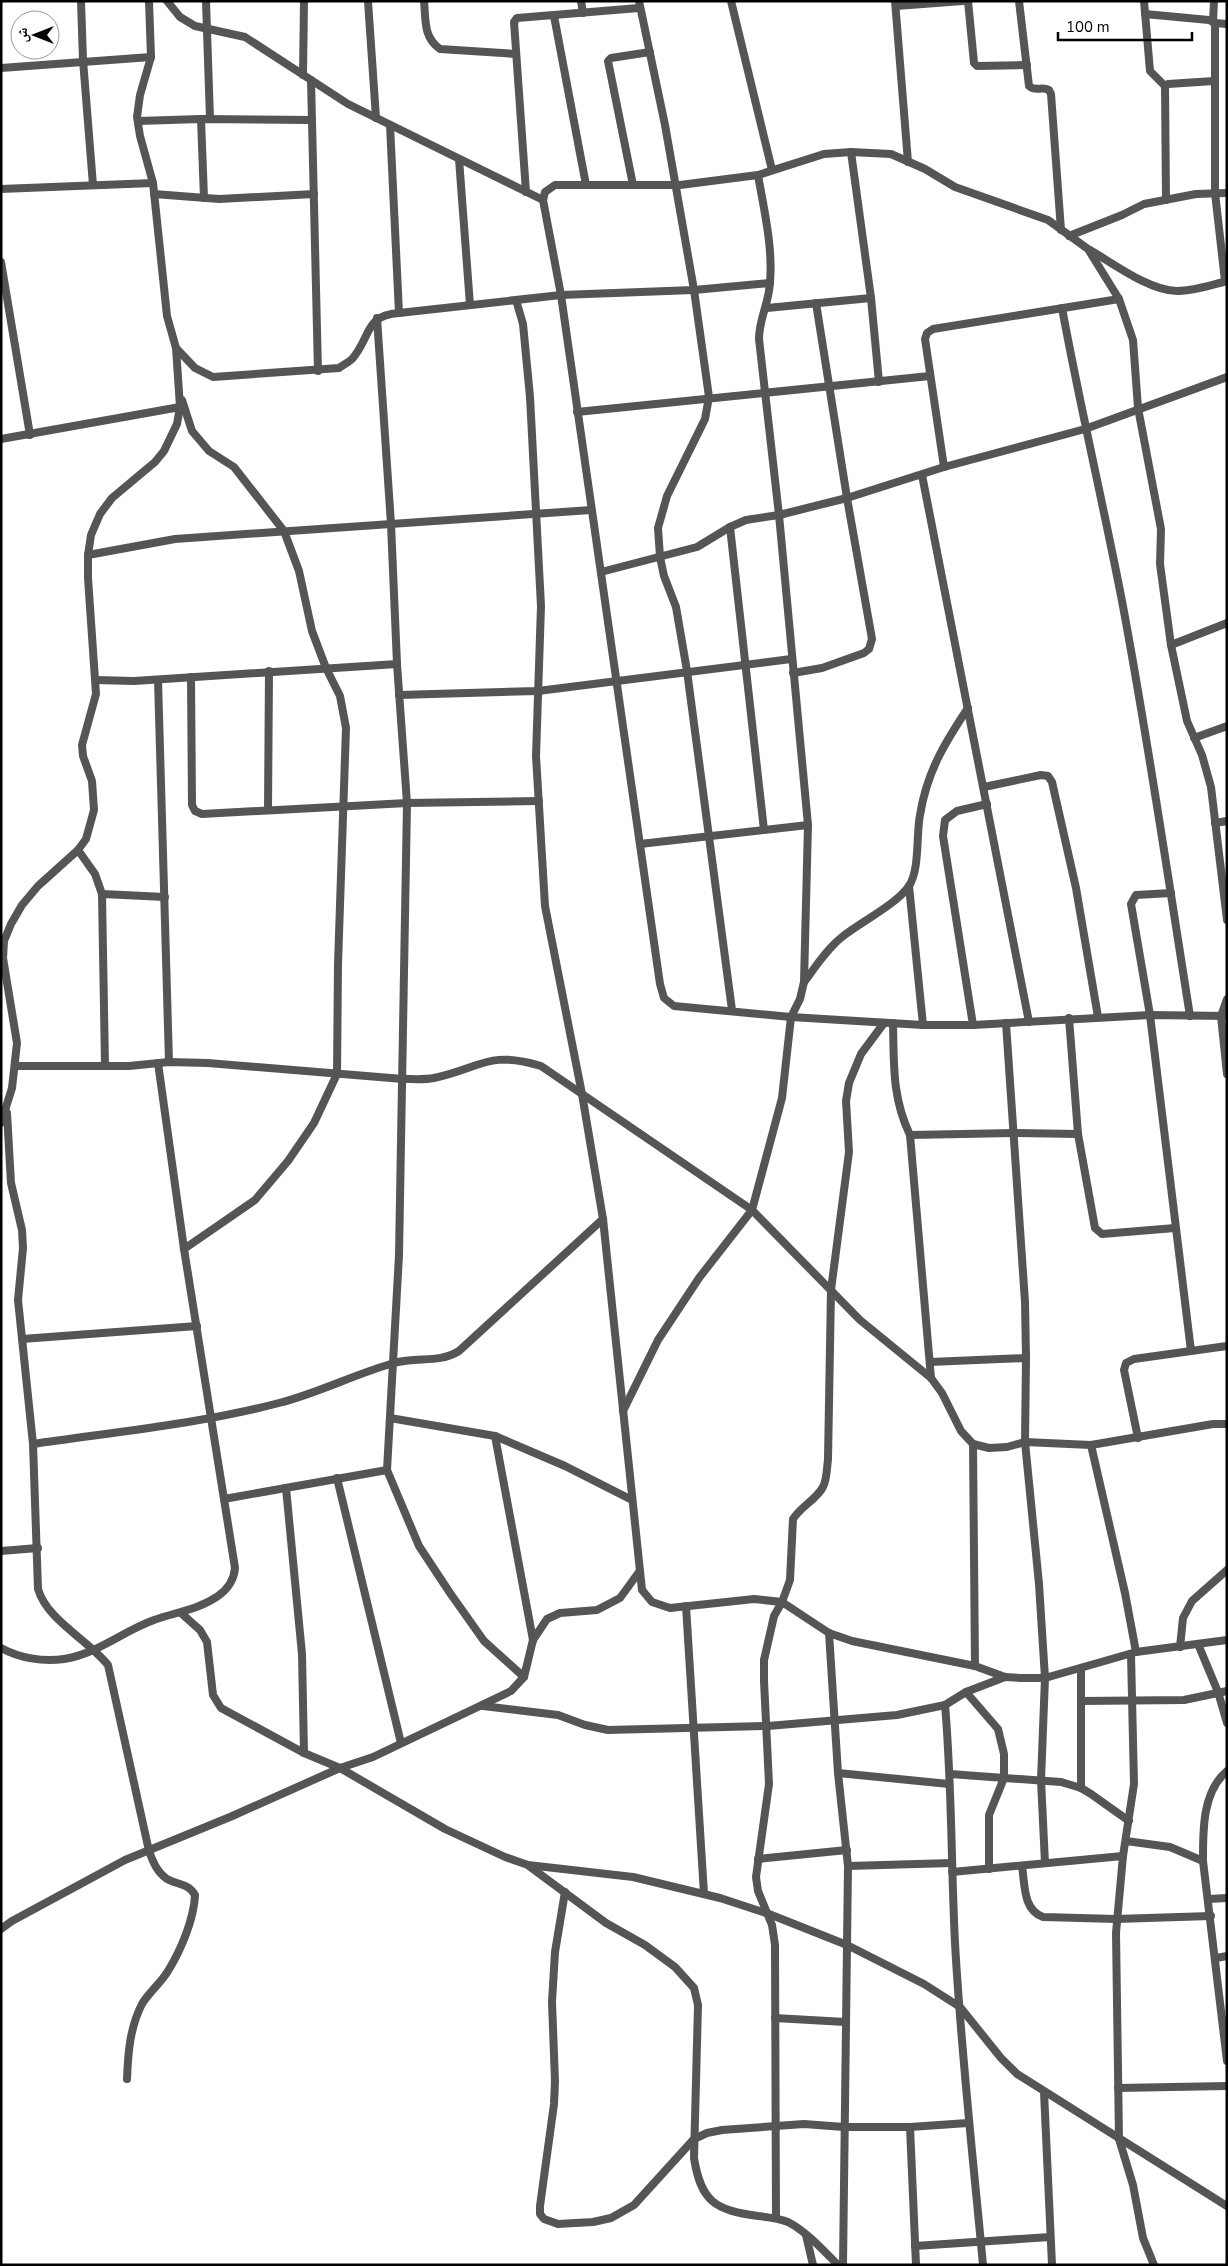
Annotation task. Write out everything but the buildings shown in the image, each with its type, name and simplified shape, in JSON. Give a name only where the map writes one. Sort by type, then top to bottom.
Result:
[{"type":"street","points":[[81,1],[83,60],[93,185]]},
{"type":"street","points":[[1,1124],[16,1066],[17,1043],[3,958],[4,941],[10,924],[22,905],[38,886],[78,850],[86,839],[94,810],[92,781],[83,756],[82,745],[96,694],[88,555],[91,535],[100,514],[112,498],[155,462],[164,451],[177,424],[180,407],[176,348],[167,316],[153,183],[138,121],[140,96],[151,57],[149,1]]},
{"type":"street","points":[[168,1],[180,17],[195,26],[245,38],[348,104],[542,200]]},
{"type":"street","points":[[206,1],[210,119]]},
{"type":"street","points":[[303,75],[304,1]]},
{"type":"street","points":[[368,1],[376,118]]},
{"type":"street","points":[[424,1],[430,42],[440,49],[516,54]]},
{"type":"street","points":[[581,1],[583,13]]},
{"type":"street","points":[[731,1],[772,170]]},
{"type":"street","points":[[908,162],[896,4],[963,1]]},
{"type":"street","points":[[968,1],[974,63],[977,66],[1027,65]]},
{"type":"street","points":[[1019,1],[1029,86],[1035,89],[1046,88],[1051,94],[1061,230]]},
{"type":"street","points":[[1144,1],[1150,71],[1165,86],[1166,200]]},
{"type":"street","points":[[1214,1],[1216,194],[1226,281],[1206,287],[1176,291],[1152,285],[1088,249],[1048,220],[955,187],[891,154],[851,152],[824,154],[758,174],[675,185],[555,185],[545,192],[542,200],[561,295],[660,984],[664,998],[674,1006],[732,1010],[791,1018],[884,1023],[973,1025],[1069,1018],[1224,1016]]},
{"type":"street","points":[[526,192],[515,20],[639,5],[650,52],[675,185],[694,290],[710,397],[705,419],[667,496],[658,528],[660,557],[664,576],[676,607],[687,671],[732,1010]]},
{"type":"street","points":[[1145,14],[1209,20],[1214,23],[1227,24]]},
{"type":"street","points":[[554,16],[586,185]]},
{"type":"street","points":[[632,185],[608,61],[611,58],[650,52]]},
{"type":"street","points":[[1,68],[83,60],[151,57]]},
{"type":"street","points":[[311,80],[318,370]]},
{"type":"street","points":[[1165,86],[1168,84],[1214,81]]},
{"type":"street","points":[[138,121],[201,119],[312,120]]},
{"type":"street","points":[[201,119],[204,198]]},
{"type":"street","points":[[390,125],[399,313]]},
{"type":"street","points":[[851,152],[871,298],[879,382]]},
{"type":"street","points":[[459,159],[470,305]]},
{"type":"street","points":[[623,1411],[658,1340],[699,1278],[752,1210],[782,1098],[791,1018],[800,999],[804,982],[808,825],[779,515],[759,339],[759,322],[767,308],[770,283],[770,250],[758,174]]},
{"type":"street","points":[[1,190],[153,183]]},
{"type":"street","points":[[1069,236],[1144,204],[1196,194],[1227,193]]},
{"type":"street","points":[[154,194],[219,199],[314,194]]},
{"type":"street","points":[[1088,249],[1119,299],[1133,340],[1138,408],[1161,529],[1160,564],[1171,645],[1187,721],[1211,787],[1227,920]]},
{"type":"street","points":[[1,262],[30,435]]},
{"type":"street","points":[[176,348],[195,368],[213,378],[340,368],[352,359],[377,318],[386,314],[561,295],[694,290],[770,283]]},
{"type":"street","points":[[767,308],[871,298]]},
{"type":"street","points":[[944,467],[924,339],[927,333],[933,329],[1119,299]]},
{"type":"street","points":[[516,300],[523,324],[530,397],[541,606],[536,756],[545,906],[582,1094],[603,1219],[642,1590],[652,1602],[670,1608],[754,1599],[782,1602],[829,1633],[852,1641],[975,1666],[1005,1677],[1045,1678],[1133,1653],[1227,1640]]},
{"type":"street","points":[[793,673],[822,668],[864,653],[869,649],[872,640],[828,386],[816,303]]},
{"type":"street","points":[[1062,308],[1085,429],[1122,601],[1190,1016]]},
{"type":"street","points":[[377,318],[392,524],[397,664],[407,803],[400,1255],[386,1470],[419,1546],[484,1642],[524,1677]]},
{"type":"street","points":[[577,412],[764,391],[930,376]]},
{"type":"street","points":[[601,572],[697,547],[730,527],[746,520],[779,515],[847,498],[922,476],[944,467],[1085,429],[1227,377]]},
{"type":"street","points":[[180,394],[192,430],[208,451],[234,467],[284,531],[299,571],[312,631],[326,668],[340,696],[346,728],[338,964],[337,1074],[309,1130],[288,1161],[254,1200],[184,1249]]},
{"type":"street","points":[[1,439],[180,407]]},
{"type":"street","points":[[922,476],[1029,1022]]},
{"type":"street","points":[[88,555],[175,539],[591,510]]},
{"type":"street","points":[[730,527],[764,830]]},
{"type":"street","points":[[1171,645],[1227,624]]},
{"type":"street","points":[[399,695],[538,692],[746,663],[791,659]]},
{"type":"street","points":[[96,680],[158,680],[269,671],[397,664]]},
{"type":"street","points":[[268,810],[269,671]]},
{"type":"street","points":[[191,677],[192,805],[195,811],[202,814],[407,803],[539,801]]},
{"type":"street","points":[[158,680],[170,1062]]},
{"type":"street","points":[[804,982],[841,938],[900,896],[909,886],[914,872],[920,816],[929,775],[945,741],[968,708]]},
{"type":"street","points":[[1194,738],[1227,726]]},
{"type":"street","points":[[984,787],[1041,775],[1048,776],[1052,782],[1076,888],[1098,1017]]},
{"type":"street","points":[[973,1025],[943,836],[945,820],[957,811],[987,804]]},
{"type":"street","points":[[1215,823],[1227,821]]},
{"type":"street","points":[[640,844],[808,825]]},
{"type":"street","points":[[78,850],[95,874],[102,894],[105,1065]]},
{"type":"street","points":[[909,886],[923,1024]]},
{"type":"street","points":[[1170,893],[1136,895],[1130,904],[1150,1016],[1191,1351]]},
{"type":"street","points":[[102,894],[165,897]]},
{"type":"street","points":[[1227,1000],[1224,1016],[1227,1074]]},
{"type":"street","points":[[1069,1018],[1078,1134],[1095,1228],[1102,1234],[1175,1228]]},
{"type":"street","points":[[776,2218],[774,2125],[775,1945],[769,1914],[758,1891],[756,1877],[769,1800],[768,1726],[764,1660],[774,1616],[782,1602],[790,1580],[793,1519],[797,1512],[817,1496],[824,1485],[828,1459],[829,1342],[832,1290],[849,1152],[846,1101],[849,1083],[861,1054],[884,1023]]},
{"type":"street","points":[[893,1023],[895,1089],[900,1115],[910,1135],[931,1378]]},
{"type":"street","points":[[1006,1023],[1026,1358],[1025,1442],[1039,1584],[1045,1678],[1041,1780],[1045,1863]]},
{"type":"street","points":[[16,1066],[208,1062],[402,1079],[433,1078],[482,1062],[511,1059],[541,1066],[752,1210],[860,1320],[931,1378],[942,1393],[961,1431],[973,1444],[989,1448],[1007,1447],[1025,1442],[1092,1445],[1213,1424],[1227,1424]]},
{"type":"street","points":[[1,1648],[13,1655],[62,1660],[96,1650],[147,1623],[205,1604],[220,1595],[235,1578],[212,1418],[184,1249],[158,1063]]},
{"type":"street","points":[[6,1108],[11,1182],[22,1230],[23,1248],[18,1300],[33,1444],[38,1589],[41,1601],[48,1611],[96,1650],[108,1665],[149,1851],[161,1874],[168,1879],[191,1888],[195,1895],[183,1938],[168,1971],[143,2002],[138,2012],[128,2048],[127,2079]]},
{"type":"street","points":[[910,1135],[1078,1134]]},
{"type":"street","points":[[33,1444],[212,1418],[281,1403],[392,1363],[413,1358],[448,1358],[459,1351],[603,1219]]},
{"type":"street","points":[[22,1339],[197,1326]]},
{"type":"street","points":[[1138,1438],[1124,1370],[1126,1363],[1134,1359],[1227,1346]]},
{"type":"street","points":[[930,1362],[1026,1358]]},
{"type":"street","points":[[390,1418],[495,1436],[565,1466],[632,1500]]},
{"type":"street","points":[[495,1436],[533,1640]]},
{"type":"street","points":[[973,1444],[975,1666]]},
{"type":"street","points":[[1092,1445],[1125,1592],[1133,1653],[1134,1766],[1116,1919],[1119,2139],[1133,2184],[1143,2238],[1154,2265]]},
{"type":"street","points":[[224,1499],[386,1470]]},
{"type":"street","points":[[337,1478],[401,1743]]},
{"type":"street","points":[[286,1488],[302,1654],[304,1753]]},
{"type":"street","points":[[1,1551],[38,1548]]},
{"type":"street","points":[[1180,1647],[1183,1618],[1192,1601],[1227,1570]]},
{"type":"street","points":[[1,1929],[92,1876],[125,1860],[340,1768],[373,1757],[511,1691],[524,1677],[533,1640],[547,1619],[560,1613],[597,1610],[620,1598],[639,1572]]},
{"type":"street","points":[[686,1606],[704,1894]]},
{"type":"street","points":[[181,1613],[200,1630],[207,1642],[213,1695],[221,1708],[304,1753],[340,1768],[445,1829],[528,1865],[606,1923],[645,1945],[675,1967],[694,1988],[698,2005],[694,2158],[698,2180],[704,2194],[728,2211],[776,2218],[788,2222],[806,2235],[838,2265]]},
{"type":"street","points":[[829,1633],[838,1773],[848,1866],[843,2265]]},
{"type":"street","points":[[1198,1644],[1218,1692],[1227,1723]]},
{"type":"street","points":[[1081,1669],[1081,1788]]},
{"type":"street","points":[[482,1706],[558,1715],[596,1728],[608,1730],[768,1726],[897,1715],[945,1705],[966,1692],[1005,1677]]},
{"type":"street","points":[[1081,1701],[1184,1700],[1227,1691]]},
{"type":"street","points":[[966,1692],[998,1729],[1004,1754],[1004,1778],[989,1815],[989,1869]]},
{"type":"street","points":[[945,1705],[950,1774],[952,1872],[960,2007],[968,2122],[983,2265]]},
{"type":"street","points":[[1227,1771],[1217,1781],[1210,1796],[1205,1815],[1203,1861],[1227,2061]]},
{"type":"street","points":[[838,1773],[949,1784]]},
{"type":"street","points":[[950,1774],[1061,1782],[1081,1788],[1129,1821]]},
{"type":"street","points":[[1126,1841],[1170,1847],[1203,1861]]},
{"type":"street","points":[[758,1859],[846,1850]]},
{"type":"street","points":[[952,1872],[1123,1856]]},
{"type":"street","points":[[848,1866],[952,1863]]},
{"type":"street","points":[[528,1865],[591,1874],[633,1877],[704,1894],[769,1914],[846,1945],[924,1984],[960,2007],[1017,2074],[1227,2206]]},
{"type":"street","points":[[1022,1866],[1028,1907],[1034,1914],[1043,1917],[1116,1919],[1211,1916]]},
{"type":"street","points":[[565,1892],[555,1952],[552,2002],[555,2081],[554,2104],[540,2214],[544,2219],[558,2224],[594,2222],[618,2215],[634,2205],[694,2139],[707,2133],[774,2125],[910,2127],[968,2122]]},
{"type":"street","points":[[1208,1899],[1227,1898]]},
{"type":"street","points":[[1216,1958],[1227,1956]]},
{"type":"street","points":[[775,2018],[845,2022]]},
{"type":"street","points":[[1118,2088],[1227,2086]]},
{"type":"street","points":[[1044,2092],[1052,2265]]},
{"type":"street","points":[[910,2127],[916,2265]]},
{"type":"street","points":[[806,2235],[813,2265]]},
{"type":"street","points":[[915,2246],[1050,2237]]}]
